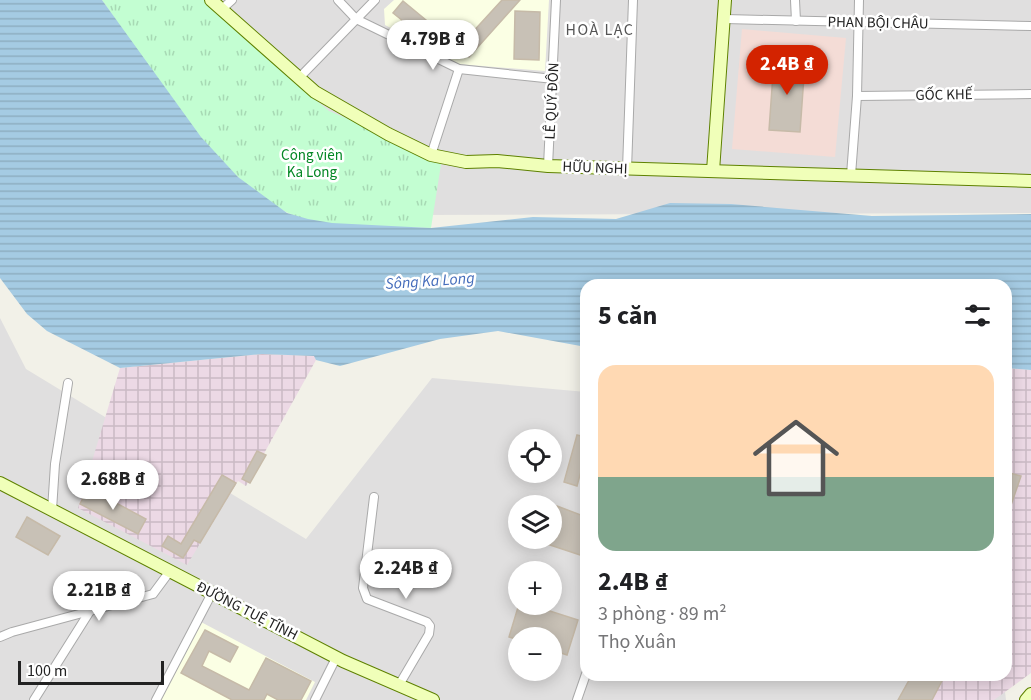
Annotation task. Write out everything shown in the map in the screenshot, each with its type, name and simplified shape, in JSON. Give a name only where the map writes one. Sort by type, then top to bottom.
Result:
[{"type":"street","name":"HỮU NGHỊ","points":[[211,0],[299,78],[346,111],[431,155],[466,162],[497,161],[548,166],[1031,182]]},
{"type":"street","points":[[222,9],[232,0]]},
{"type":"street","points":[[338,0],[356,19],[459,69],[554,79]]},
{"type":"street","points":[[299,78],[375,0]]},
{"type":"street","name":"LÊ QUÝ ĐÔN","points":[[548,166],[554,79],[555,0]]},
{"type":"street","points":[[627,169],[633,0]]},
{"type":"street","points":[[713,171],[726,0]]},
{"type":"street","points":[[795,0],[796,21]]},
{"type":"street","points":[[851,175],[857,96],[859,0]]},
{"type":"street","name":"PHAN BỘI CHÂU","points":[[725,19],[1031,26]]},
{"type":"street","points":[[431,155],[459,69]]},
{"type":"street","name":"GỐC KHẾ","points":[[857,96],[1031,94]]},
{"type":"street","points":[[52,510],[55,464],[68,383]]},
{"type":"street","name":"ĐƯỜNG TUỆ TĨNH","points":[[0,483],[336,658],[433,700]]},
{"type":"street","points":[[374,497],[363,588],[367,599],[427,622],[430,626],[429,634],[399,685]]},
{"type":"street","points":[[0,637],[153,594],[170,571]]},
{"type":"street","points":[[156,700],[212,593]]},
{"type":"street","points":[[34,700],[90,611]]},
{"type":"street","points":[[315,700],[336,658]]},
{"type":"street","points":[[577,700],[584,681]]},
{"type":"street","points":[[1026,700],[1031,694]]},
{"type":"shaded area","points":[[126,0],[1031,0],[1031,213],[404,215]]},
{"type":"shaded area","points":[[394,0],[549,0],[545,71],[458,64],[385,25],[384,9]]},
{"type":"shaded area","points":[[742,29],[846,38],[835,157],[732,149]]},
{"type":"shaded area","points":[[0,318],[26,369],[306,539],[432,378],[580,391],[580,681],[1004,681],[1006,700],[0,700]]},
{"type":"shaded area","points":[[262,354],[315,356],[316,360],[246,486],[238,481],[187,565],[78,508],[120,368]]},
{"type":"shaded area","points":[[1012,368],[1031,370],[1031,673],[994,700],[898,700],[908,681],[1012,681]]},
{"type":"shaded area","points":[[201,622],[315,682],[306,700],[160,700]]},
{"type":"green space","name":"Công viên Ka Long","points":[[102,0],[212,0],[305,91],[329,111],[442,158],[431,228],[356,226],[317,222],[286,212],[259,194],[233,172],[184,117]]},
{"type":"water","name":"Sông Ka Long","points":[[0,0],[102,0],[201,137],[238,177],[287,213],[308,219],[332,223],[431,228],[533,217],[616,219],[670,203],[731,204],[872,216],[1031,214],[1031,370],[1012,368],[1012,279],[580,279],[580,346],[498,331],[440,339],[340,366],[316,360],[314,356],[262,354],[120,368],[47,331],[27,314],[0,278]]},
{"type":"building","points":[[502,0],[520,0],[469,57],[459,47]]},
{"type":"building","points":[[403,1],[443,34],[434,46],[393,13]]},
{"type":"building","points":[[515,11],[540,12],[539,60],[514,59]]},
{"type":"building","points":[[774,60],[805,62],[800,132],[769,130]]},
{"type":"building","points":[[577,435],[580,436],[580,475],[577,486],[564,482]]},
{"type":"building","points":[[257,451],[266,455],[250,483],[242,479]]},
{"type":"building","points":[[1012,474],[1021,476],[1012,502]]},
{"type":"building","points":[[222,475],[236,483],[200,543],[194,540],[183,558],[162,546],[168,536],[181,544]]},
{"type":"building","points":[[88,488],[146,519],[138,534],[80,504]]},
{"type":"building","points":[[562,508],[580,515],[580,555],[562,549]]},
{"type":"building","points":[[27,517],[60,536],[48,555],[16,537]]},
{"type":"building","points":[[516,615],[562,615],[578,620],[567,655],[562,653],[562,627],[512,627]]},
{"type":"building","points":[[205,630],[238,647],[230,662],[209,651],[202,666],[249,690],[266,658],[311,681],[301,700],[278,700],[267,694],[264,700],[232,700],[181,673]]},
{"type":"building","points":[[909,681],[942,681],[932,700],[898,700]]},
{"type":"district","name":"HOÀ LẠC","points":[[600,30]]}]
